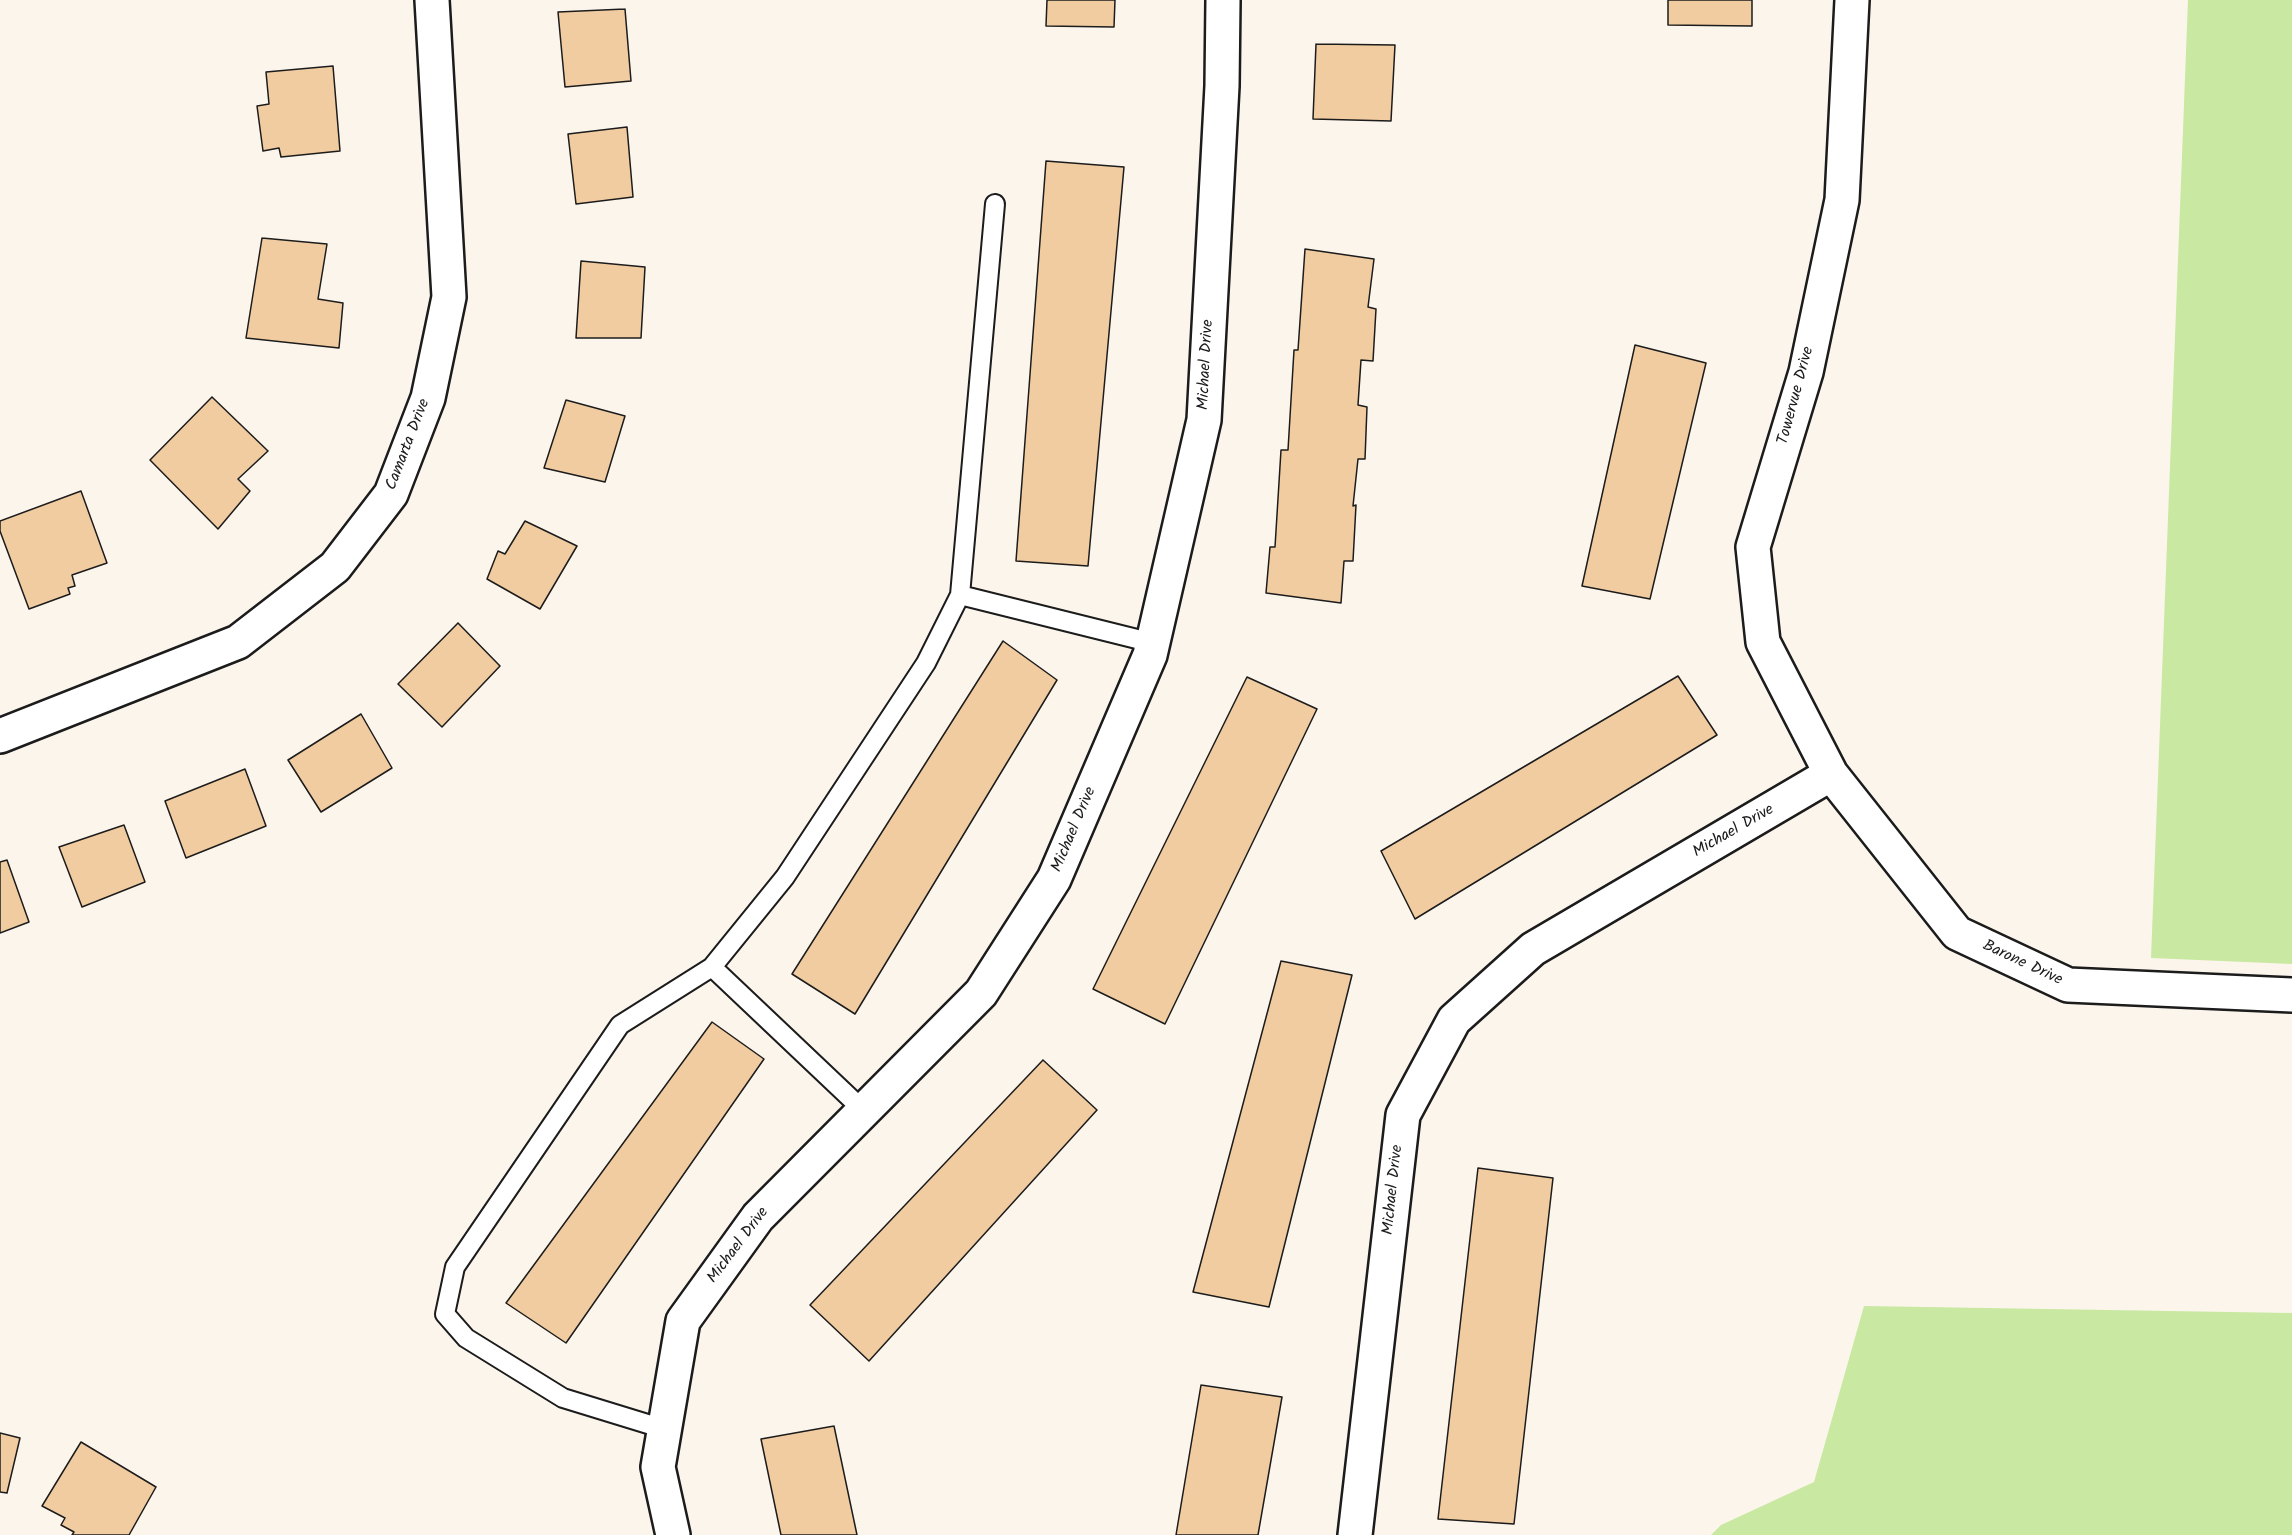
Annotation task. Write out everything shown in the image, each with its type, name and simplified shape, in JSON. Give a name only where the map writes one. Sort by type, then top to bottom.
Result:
[{"type":"street","name":"Camarta Drive","points":[[0,736],[238,642],[335,567],[391,494],[428,398],[448,297],[432,0]]},
{"type":"street","name":"Michael Drive","points":[[674,1535],[658,1467],[683,1321],[758,1217],[981,993],[1054,879],[1150,655],[1204,420],[1222,86],[1224,0]]},
{"type":"street","name":"Towervue Drive","points":[[1831,774],[1763,642],[1753,547],[1806,372],[1842,200],[1852,0]]},
{"type":"street","name":"Michael Drive","points":[[1355,1535],[1403,1115],[1454,1020],[1533,949],[1831,774]]},
{"type":"street","name":"Barone Drive","points":[[1831,774],[1957,933],[2068,985],[2292,995]]},
{"type":"lane","points":[[664,1429],[563,1398],[466,1338],[445,1314],[455,1267],[620,1025],[712,967],[785,877],[926,663],[960,595],[995,204]]},
{"type":"lane","points":[[960,595],[1153,643]]},
{"type":"lane","points":[[712,967],[864,1111]]},
{"type":"green space","points":[[2188,0],[2292,0],[2292,964],[2151,958]]},
{"type":"green space","points":[[1864,1306],[2292,1313],[2292,1535],[1711,1535],[1721,1525],[1814,1482]]},
{"type":"building","points":[[1047,0],[1115,0],[1114,27],[1046,26]]},
{"type":"building","points":[[1668,0],[1752,0],[1752,26],[1668,25]]},
{"type":"building","points":[[625,9],[631,81],[565,87],[558,12]]},
{"type":"building","points":[[1316,44],[1395,45],[1391,121],[1313,119]]},
{"type":"building","points":[[333,66],[340,151],[281,157],[279,148],[263,151],[257,106],[269,104],[266,72]]},
{"type":"building","points":[[627,127],[633,197],[576,204],[568,134]]},
{"type":"building","points":[[1046,161],[1124,167],[1088,566],[1016,561]]},
{"type":"building","points":[[262,238],[327,244],[318,299],[343,303],[339,348],[246,338]]},
{"type":"building","points":[[1305,249],[1374,259],[1368,307],[1376,309],[1373,361],[1361,360],[1358,405],[1367,407],[1365,459],[1358,459],[1353,506],[1356,505],[1353,561],[1344,561],[1341,603],[1266,593],[1270,547],[1275,547],[1281,450],[1288,450],[1294,350],[1298,350]]},
{"type":"building","points":[[581,261],[645,267],[641,338],[576,338]]},
{"type":"building","points":[[1635,345],[1706,363],[1650,599],[1582,586]]},
{"type":"building","points":[[212,397],[268,451],[238,479],[250,491],[218,529],[150,460]]},
{"type":"building","points":[[566,400],[625,416],[605,482],[544,468]]},
{"type":"building","points":[[81,491],[107,563],[72,575],[75,586],[68,588],[70,594],[29,609],[0,531],[0,521]]},
{"type":"building","points":[[525,521],[577,546],[540,609],[487,579],[498,551],[505,554]]},
{"type":"building","points":[[458,623],[500,666],[442,727],[398,684]]},
{"type":"building","points":[[1003,641],[1057,680],[855,1014],[792,974]]},
{"type":"building","points":[[1678,676],[1717,735],[1415,919],[1381,851]]},
{"type":"building","points":[[1247,677],[1317,709],[1165,1024],[1093,989]]},
{"type":"building","points":[[361,714],[392,768],[321,812],[288,760]]},
{"type":"building","points":[[245,769],[266,826],[186,858],[165,801]]},
{"type":"building","points":[[124,825],[145,882],[82,907],[59,847]]},
{"type":"building","points":[[7,860],[29,922],[0,933],[0,862]]},
{"type":"building","points":[[1281,961],[1352,975],[1269,1307],[1193,1292]]},
{"type":"building","points":[[712,1022],[764,1059],[566,1343],[506,1303]]},
{"type":"building","points":[[1043,1060],[1097,1110],[869,1361],[810,1305]]},
{"type":"building","points":[[1478,1168],[1553,1178],[1514,1524],[1438,1519]]},
{"type":"building","points":[[1201,1385],[1282,1397],[1258,1535],[1176,1535]]},
{"type":"building","points":[[834,1426],[857,1535],[781,1535],[761,1439]]},
{"type":"building","points":[[0,1433],[20,1438],[7,1493],[0,1492]]},
{"type":"building","points":[[81,1442],[156,1487],[129,1535],[72,1535],[74,1532],[61,1525],[65,1518],[42,1506]]}]
